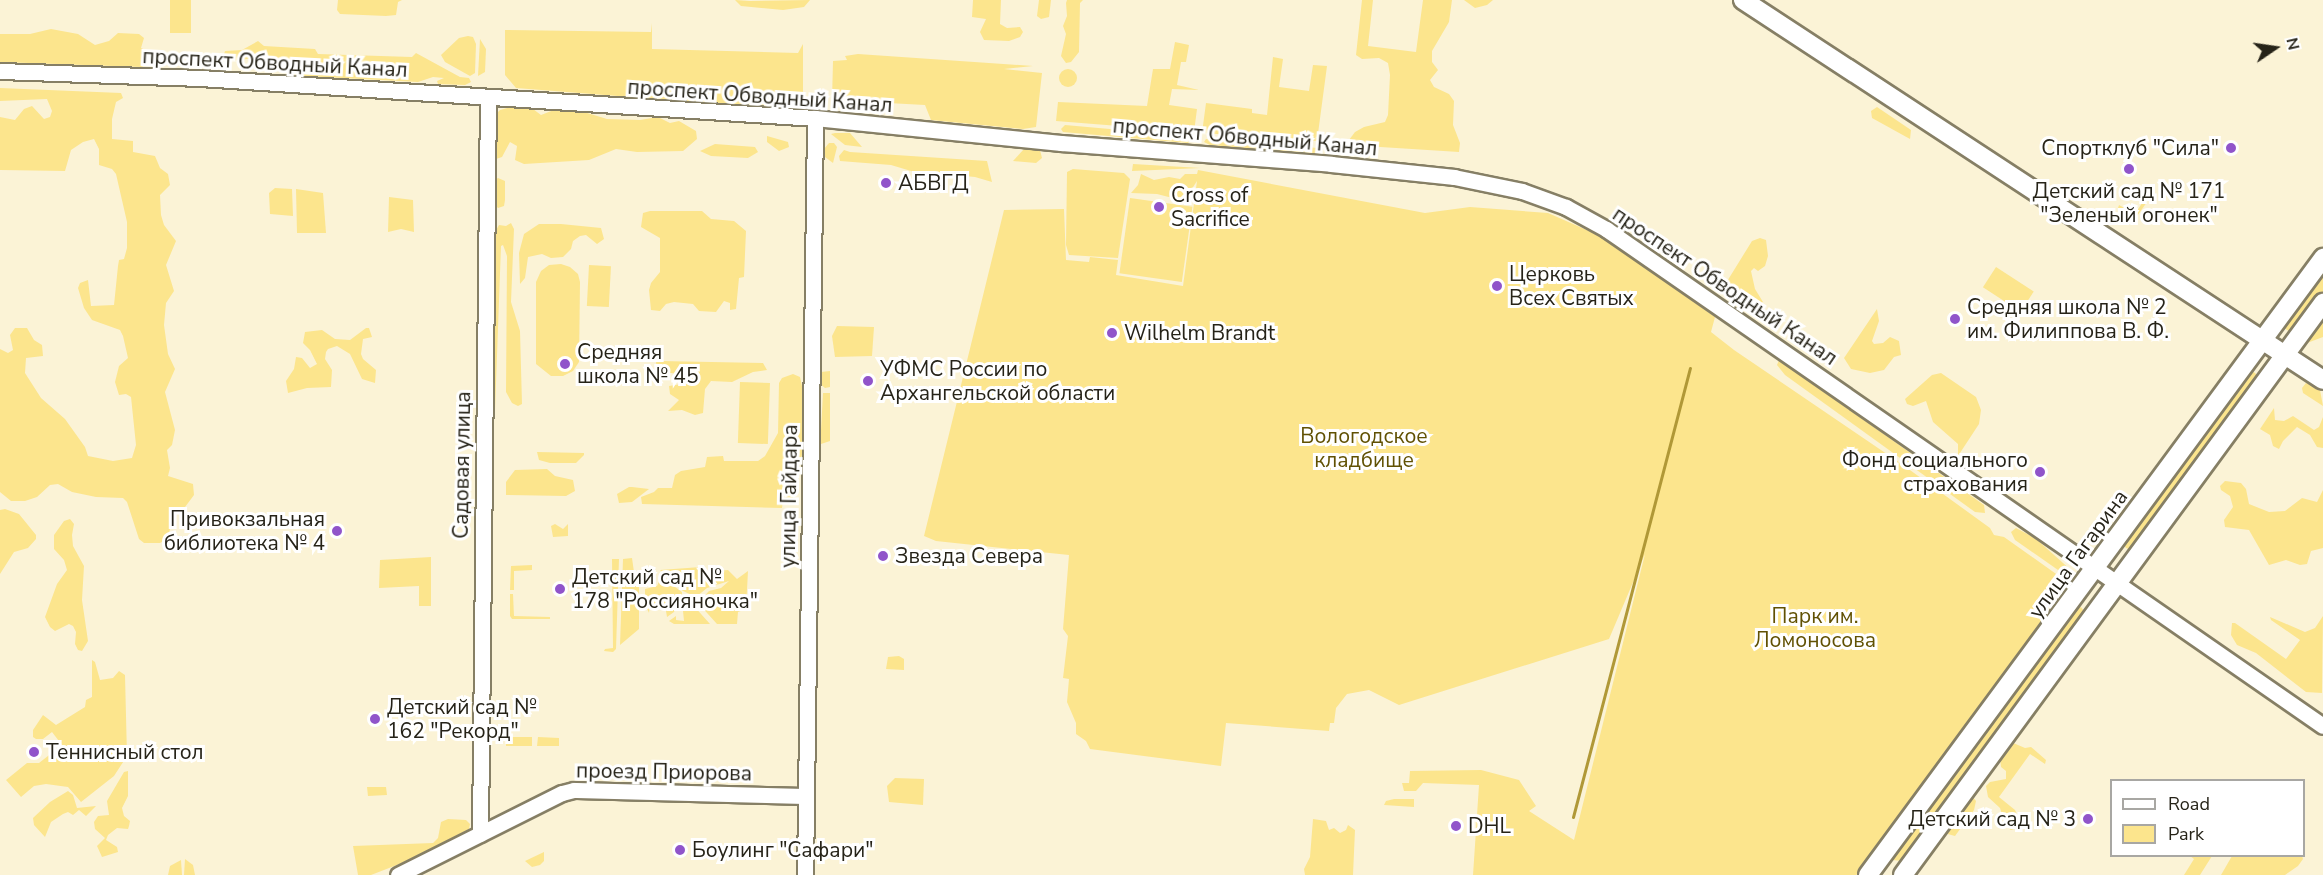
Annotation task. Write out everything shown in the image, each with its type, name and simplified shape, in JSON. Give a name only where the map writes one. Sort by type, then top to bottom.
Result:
[{"type":"main road","points":[[1743,0],[2323,381]]},
{"type":"main road","name":"проспект Обводный Канал","points":[[0,71],[200,78],[815,118],[1454,177],[1522,191],[1566,207],[1606,229],[1696,289],[2323,726]]},
{"type":"main road","name":"Садовая улица","points":[[480,834],[488,98]]},
{"type":"main road","name":"улица Гайдара","points":[[805,875],[815,118]]},
{"type":"main road","name":"улица Гагарина","points":[[1868,875],[2323,258]]},
{"type":"main road","points":[[1903,875],[2323,303]]},
{"type":"main road","name":"проезд Приорова","points":[[398,875],[562,793],[574,790],[806,796]]},
{"type":"green space","points":[[170,0],[191,0],[191,33],[170,33]]},
{"type":"green space","points":[[338,0],[402,0],[398,2],[396,15],[386,16],[340,14],[337,10]]},
{"type":"green space","points":[[735,0],[810,0],[804,7],[783,10],[741,6]]},
{"type":"green space","points":[[973,0],[1001,0],[1000,24],[1007,28],[1020,27],[1023,32],[1020,37],[1009,41],[984,40],[980,32],[986,19],[972,17]]},
{"type":"green space","points":[[1039,0],[1051,0],[1049,17],[1041,19],[1037,16]]},
{"type":"green space","points":[[1067,0],[1083,0],[1080,3],[1079,52],[1071,62],[1066,63],[1061,56],[1066,34],[1063,26],[1067,16],[1066,3]]},
{"type":"green space","points":[[1362,0],[1373,0],[1368,46],[1416,52],[1423,0],[1452,0],[1449,22],[1432,51],[1432,62],[1438,70],[1430,80],[1434,87],[1449,94],[1454,101],[1453,125],[1460,143],[1459,152],[1349,145],[1349,140],[1355,132],[1364,127],[1385,122],[1388,115],[1390,75],[1388,63],[1379,58],[1362,59],[1356,55]]},
{"type":"green space","points":[[1464,0],[1493,0],[1487,5],[1475,8]]},
{"type":"green space","points":[[652,23],[652,49],[798,53],[803,44],[803,104],[795,110],[516,88],[505,75],[505,30],[651,32]]},
{"type":"green space","points":[[51,29],[78,34],[95,45],[109,41],[118,33],[139,34],[144,38],[141,48],[150,52],[152,62],[141,67],[0,62],[0,34],[30,34]]},
{"type":"green space","points":[[473,37],[476,44],[475,73],[470,76],[445,62],[441,55],[459,38]]},
{"type":"green space","points":[[480,39],[486,49],[485,72],[478,76]]},
{"type":"green space","points":[[258,41],[264,46],[315,49],[318,54],[412,57],[416,53],[460,77],[469,78],[471,82],[465,85],[438,84],[437,81],[444,78],[433,77],[418,82],[305,76],[298,72],[304,66],[293,63],[255,58],[232,61],[223,58],[225,51],[242,50]]},
{"type":"green space","points":[[1175,42],[1189,45],[1186,62],[1181,62],[1177,85],[1199,90],[1172,89],[1169,105],[1197,109],[1194,132],[1056,121],[1058,102],[1147,106],[1153,69],[1170,69]]},
{"type":"green space","points":[[858,54],[1033,66],[1004,69],[1042,73],[1036,127],[1023,129],[931,120],[925,105],[832,100],[833,61],[847,60],[845,56]]},
{"type":"green space","points":[[1273,57],[1283,59],[1279,87],[1309,91],[1313,65],[1327,66],[1317,141],[1202,133],[1206,103],[1252,109],[1252,113],[1267,115]]},
{"type":"green space","points":[[1068,69],[1074,72],[1077,78],[1074,84],[1068,87],[1062,84],[1059,78],[1062,72]]},
{"type":"green space","points":[[0,88],[121,93],[123,98],[116,102],[112,119],[112,139],[133,141],[133,152],[155,156],[160,168],[168,174],[170,185],[160,195],[161,215],[164,225],[176,241],[166,265],[174,291],[166,303],[164,325],[168,354],[175,369],[165,392],[175,430],[172,445],[167,450],[170,468],[168,476],[193,484],[194,495],[185,507],[174,510],[168,538],[160,543],[144,543],[139,539],[127,502],[123,498],[96,497],[72,492],[58,484],[50,485],[37,497],[25,501],[11,501],[0,492],[0,349],[8,353],[13,350],[10,335],[15,328],[27,328],[34,340],[42,345],[43,356],[26,358],[25,373],[41,398],[65,419],[85,447],[88,456],[113,461],[132,458],[136,445],[131,397],[126,394],[119,395],[115,382],[119,366],[128,358],[123,336],[120,330],[92,320],[84,308],[78,288],[80,283],[88,280],[91,306],[114,305],[119,260],[124,259],[127,248],[127,222],[116,174],[112,169],[99,165],[99,149],[94,139],[83,142],[71,150],[65,171],[0,170],[0,117],[15,120],[24,109],[32,106],[44,119],[50,117],[52,111],[47,99],[0,101]]},
{"type":"green space","points":[[514,106],[533,109],[541,115],[559,108],[574,109],[607,119],[640,120],[658,117],[670,123],[679,121],[696,131],[697,139],[683,151],[637,152],[616,149],[589,160],[524,164],[515,160],[517,146],[510,142],[502,157],[496,159],[494,157],[496,114],[500,110]]},
{"type":"green space","points":[[1877,107],[1911,130],[1910,139],[1872,118],[1871,111]]},
{"type":"green space","points":[[1065,125],[1188,136],[1191,139],[1188,143],[1063,132],[1061,129]]},
{"type":"green space","points":[[850,133],[862,147],[845,145],[831,134]]},
{"type":"green space","points":[[767,136],[788,142],[789,147],[779,151],[767,142]]},
{"type":"green space","points":[[1206,139],[1318,148],[1321,151],[1318,154],[1210,145],[1204,142]]},
{"type":"green space","points":[[829,143],[834,143],[837,147],[833,163],[825,157],[824,149]]},
{"type":"green space","points":[[715,144],[755,147],[758,152],[748,158],[711,156],[700,151]]},
{"type":"green space","points":[[1024,149],[1040,150],[1042,158],[1036,163],[1013,161]]},
{"type":"green space","points":[[844,150],[987,161],[992,182],[975,177],[911,171],[891,165],[840,161],[839,156]]},
{"type":"green space","points":[[1133,164],[1201,168],[1132,171]]},
{"type":"green space","points":[[1073,169],[1124,173],[1130,179],[1118,258],[1069,255],[1066,245],[1067,172]]},
{"type":"green space","name":"Вологодское кладбище","points":[[1198,170],[1425,213],[1470,207],[1548,213],[1605,238],[1715,317],[1711,332],[1734,350],[1903,465],[1990,528],[1994,535],[2004,537],[2059,576],[2061,582],[2050,598],[2047,619],[1864,871],[1856,875],[1473,875],[1479,785],[1423,783],[1416,791],[1404,791],[1402,783],[1409,783],[1410,771],[1481,770],[1519,780],[1536,806],[1529,811],[1574,840],[1645,554],[1609,639],[1399,705],[1369,690],[1347,694],[1336,708],[1334,723],[1330,723],[1329,731],[1226,723],[1221,766],[1090,749],[1086,741],[1076,734],[1076,723],[1067,702],[1069,679],[1063,678],[1068,636],[1063,629],[1069,555],[936,541],[924,536],[1004,210],[1064,209],[1066,260],[1089,262],[1090,257],[1118,260],[1116,275],[1183,286],[1197,181],[1184,201],[1157,194],[1131,193],[1138,185],[1141,174],[1154,180],[1169,177],[1180,179],[1185,174],[1197,174]]},
{"type":"green space","points":[[498,178],[505,181],[505,200],[504,206],[498,208],[494,204],[493,181]]},
{"type":"green space","points":[[275,188],[292,189],[293,216],[270,214],[269,193]]},
{"type":"green space","points":[[296,189],[323,193],[326,233],[297,233]]},
{"type":"green space","points":[[389,197],[413,200],[414,232],[401,229],[388,232]]},
{"type":"green space","points":[[1130,198],[1192,207],[1182,282],[1119,273]]},
{"type":"green space","points":[[2144,200],[2147,202],[2135,219],[2118,208],[2119,205],[2135,214]]},
{"type":"green space","points":[[702,211],[711,219],[734,221],[746,231],[744,277],[739,278],[736,309],[730,310],[730,303],[724,301],[716,312],[699,311],[693,304],[674,302],[666,304],[660,311],[651,310],[649,290],[651,283],[660,272],[660,238],[641,227],[643,213]]},
{"type":"green space","points":[[511,223],[514,229],[511,302],[520,331],[522,404],[518,406],[512,403],[506,392],[507,256],[503,245],[501,246],[495,411],[495,232],[499,225],[506,226]]},
{"type":"green space","points":[[539,224],[601,228],[604,239],[597,244],[586,235],[580,236],[573,241],[571,249],[563,257],[551,258],[542,254],[528,257],[525,278],[520,284],[519,253],[524,234]]},
{"type":"green space","points":[[1760,238],[1766,240],[1768,256],[1765,266],[1758,271],[1754,268],[1751,271],[1755,289],[1763,302],[1757,305],[1733,291],[1726,283],[1752,241]]},
{"type":"green space","points":[[561,264],[570,267],[578,274],[580,282],[579,362],[573,371],[563,376],[551,376],[536,364],[536,282],[541,271],[549,265]]},
{"type":"green space","points":[[589,265],[611,266],[609,307],[587,306]]},
{"type":"green space","points":[[1996,267],[2034,292],[2021,312],[1983,287]]},
{"type":"green space","points":[[2323,273],[2323,295],[2294,335],[2283,327]]},
{"type":"green space","points":[[1877,309],[1879,321],[1872,341],[1874,344],[1883,343],[1890,337],[1899,341],[1901,355],[1894,357],[1884,370],[1870,373],[1851,369],[1844,358]]},
{"type":"green space","points":[[2323,318],[2323,337],[2307,343],[2306,340]]},
{"type":"green space","points":[[837,326],[874,327],[872,356],[835,357],[832,336]]},
{"type":"green space","points":[[369,328],[372,337],[363,339],[361,354],[363,359],[376,370],[375,383],[362,379],[350,354],[337,346],[326,352],[325,359],[332,370],[331,387],[307,388],[288,393],[286,381],[294,369],[296,357],[302,358],[310,368],[317,364],[310,350],[303,343],[305,332],[322,330],[335,339],[350,340]]},
{"type":"green space","points":[[1779,360],[1984,505],[1985,513],[1975,512],[1785,375],[1777,365]]},
{"type":"green space","points":[[656,362],[763,363],[767,370],[753,372],[732,382],[711,381],[705,389],[703,413],[695,415],[682,410],[668,411],[679,400],[670,394],[669,386],[681,384],[686,380],[681,375],[657,370]]},
{"type":"green space","points":[[2250,369],[2261,378],[2131,550],[2126,548],[2123,544]]},
{"type":"green space","points":[[830,371],[830,387],[825,388],[819,383],[819,376],[821,372]]},
{"type":"green space","points":[[1941,373],[1976,397],[1981,410],[1979,424],[1958,456],[1958,444],[1933,422],[1926,401],[1913,406],[1907,404],[1905,399],[1932,375]]},
{"type":"green space","points":[[793,374],[800,377],[802,386],[802,455],[798,468],[794,471],[793,500],[783,500],[782,508],[642,504],[641,497],[658,488],[672,488],[675,475],[681,471],[705,467],[707,457],[723,456],[724,461],[758,461],[765,456],[778,433],[779,383],[782,378]]},
{"type":"green space","points":[[740,382],[770,383],[768,444],[738,443]]},
{"type":"green space","points":[[2306,383],[2315,385],[2320,390],[2323,406],[2303,393],[2302,388]]},
{"type":"green space","points":[[823,393],[830,393],[830,441],[821,444],[815,441],[821,430]]},
{"type":"green space","points":[[2274,408],[2275,420],[2284,421],[2293,416],[2314,430],[2319,427],[2323,417],[2323,448],[2317,447],[2310,435],[2297,427],[2283,441],[2279,449],[2273,446],[2270,435],[2260,429]]},
{"type":"green space","points":[[537,452],[584,453],[584,455],[576,463],[550,463],[539,460]]},
{"type":"green space","points":[[547,469],[555,476],[573,480],[575,491],[566,496],[506,495],[506,482],[515,470]]},
{"type":"green space","points":[[2225,481],[2241,483],[2246,489],[2249,504],[2269,512],[2285,511],[2302,498],[2317,502],[2323,490],[2323,548],[2311,551],[2307,564],[2300,565],[2286,560],[2269,565],[2249,530],[2225,527],[2224,520],[2233,507],[2230,496],[2221,490],[2220,486]]},
{"type":"green space","points":[[629,487],[649,489],[632,502],[619,503],[617,494]]},
{"type":"green space","points":[[5,509],[19,514],[36,535],[36,539],[28,548],[14,552],[0,574],[0,510]]},
{"type":"green space","points":[[70,519],[74,524],[73,546],[84,566],[82,600],[88,641],[82,651],[78,650],[75,644],[76,632],[73,626],[69,624],[55,631],[45,617],[57,584],[67,570],[64,560],[54,549],[54,535],[64,521]]},
{"type":"green space","points":[[555,524],[563,529],[568,524],[568,536],[553,537],[551,526]]},
{"type":"green space","points":[[2016,528],[2035,538],[2072,571],[2067,573],[2058,570],[2015,540],[2011,532]]},
{"type":"green space","points":[[431,557],[431,606],[419,606],[419,586],[379,588],[380,560]]},
{"type":"green space","points":[[632,558],[634,572],[639,574],[639,629],[620,645],[623,559]]},
{"type":"green space","points":[[612,559],[619,559],[616,649],[613,652],[604,651],[613,648]]},
{"type":"green space","points":[[532,565],[532,570],[514,571],[514,590],[510,590],[511,566]]},
{"type":"green space","points":[[701,567],[707,572],[728,570],[737,579],[748,571],[746,609],[738,612],[737,624],[717,624],[698,603],[709,591],[721,588],[729,581],[707,588],[696,597],[683,591],[660,570]]},
{"type":"green space","points":[[661,577],[682,592],[674,612],[667,617],[665,605],[650,604],[649,613],[645,604],[645,589],[657,586]]},
{"type":"green space","points":[[510,594],[513,594],[514,616],[550,617],[550,619],[512,619]]},
{"type":"green space","points":[[693,605],[710,624],[674,624],[669,621],[676,616],[676,620],[684,621],[683,611]]},
{"type":"green space","points":[[2081,607],[2086,614],[1903,861],[1892,860],[1891,852],[2074,610]]},
{"type":"green space","points":[[2323,616],[2322,693],[2306,692],[2256,653],[2237,645],[2231,635],[2232,623],[2235,623],[2286,659],[2300,640],[2270,617],[2305,632],[2315,628]]},
{"type":"green space","points":[[899,656],[904,659],[904,670],[886,669],[888,657]]},
{"type":"green space","points":[[92,660],[95,662],[100,680],[113,678],[119,671],[125,675],[127,756],[114,776],[81,802],[68,787],[46,784],[34,786],[21,797],[6,780],[27,763],[39,763],[62,745],[52,732],[43,739],[36,739],[33,737],[33,730],[43,715],[56,725],[85,707],[86,700],[92,697]]},
{"type":"green space","points":[[506,737],[532,737],[532,746],[506,746]]},
{"type":"green space","points":[[538,737],[559,738],[559,746],[537,746]]},
{"type":"green space","points":[[2011,742],[2025,748],[2031,747],[2046,760],[2045,764],[2030,754],[1999,797],[2015,810],[2020,820],[2020,827],[2011,830],[2006,827],[2000,808],[1988,797],[1986,786],[1990,782],[2006,779],[2006,771],[2001,767],[2000,758]]},
{"type":"green space","points":[[128,771],[128,796],[122,808],[124,816],[130,821],[129,826],[128,829],[117,828],[108,835],[106,840],[117,847],[118,852],[102,857],[97,846],[105,838],[95,829],[94,822],[98,816],[109,815],[107,801],[124,772]]},
{"type":"green space","points":[[895,778],[924,779],[923,805],[889,802],[887,786]]},
{"type":"green space","points":[[367,787],[386,787],[387,795],[368,796]]},
{"type":"green space","points":[[68,791],[73,795],[77,808],[96,806],[86,816],[79,810],[73,815],[68,812],[63,814],[51,822],[45,837],[34,825],[33,818],[50,802]]},
{"type":"green space","points":[[1972,796],[1976,801],[1974,810],[1955,836],[1944,833]]},
{"type":"green space","points":[[1414,799],[1414,807],[1384,805],[1386,801]]},
{"type":"green space","points":[[448,819],[466,820],[470,824],[469,829],[428,853],[371,875],[358,875],[353,846],[433,843],[438,838],[441,822]]},
{"type":"green space","points":[[1313,819],[1326,821],[1329,830],[1334,828],[1340,833],[1346,830],[1348,825],[1355,830],[1353,875],[1305,875],[1304,869],[1310,857]]},
{"type":"green space","points":[[544,852],[544,861],[540,865],[532,867],[525,861]]},
{"type":"green space","points":[[2191,857],[2211,857],[2200,875],[2184,875],[2194,859]]},
{"type":"green space","points":[[2231,857],[2302,857],[2303,859],[2298,866],[2285,875],[2221,875]]},
{"type":"green space","points":[[185,859],[193,865],[195,875],[184,875]]},
{"type":"green space","points":[[181,860],[182,875],[168,875],[170,866]]},
{"type":"waterway","points":[[1573,817],[1690,368]]},
{"type":"place","name":"Спортклуб \"Сила\"","points":[[2231,148]]},
{"type":"place","name":"Детский сад № 171 \"Зеленый огонек\"","points":[[2129,169]]},
{"type":"place","name":"АБВГД","points":[[886,183]]},
{"type":"place","name":"Cross of Sacrifice","points":[[1159,207]]},
{"type":"place","name":"Церковь Всех Святых","points":[[1497,286]]},
{"type":"place","name":"Средняя школа № 2 им. Филиппова В. Ф.","points":[[1955,319]]},
{"type":"place","name":"Wilhelm Brandt","points":[[1112,333]]},
{"type":"place","name":"Средняя школа № 45","points":[[565,364]]},
{"type":"place","name":"УФМС России по Архангельской области","points":[[868,381]]},
{"type":"place","name":"Фонд социального страхования","points":[[2040,472]]},
{"type":"place","name":"Привокзальная библиотека № 4","points":[[337,531]]},
{"type":"place","name":"Звезда Севера","points":[[883,556]]},
{"type":"place","name":"Детский сад № 178 \"Россияночка\"","points":[[560,589]]},
{"type":"place","name":"Детский сад № 162 \"Рекорд\"","points":[[375,719]]},
{"type":"place","name":"Теннисный стол","points":[[34,752]]},
{"type":"place","name":"Детский сад № 3","points":[[2088,819]]},
{"type":"place","name":"DHL","points":[[1456,826]]},
{"type":"place","name":"Боулинг \"Сафари\"","points":[[680,850]]},
{"type":"park label","name":"Парк им. Ломоносова","points":[[1815,628]]}]
